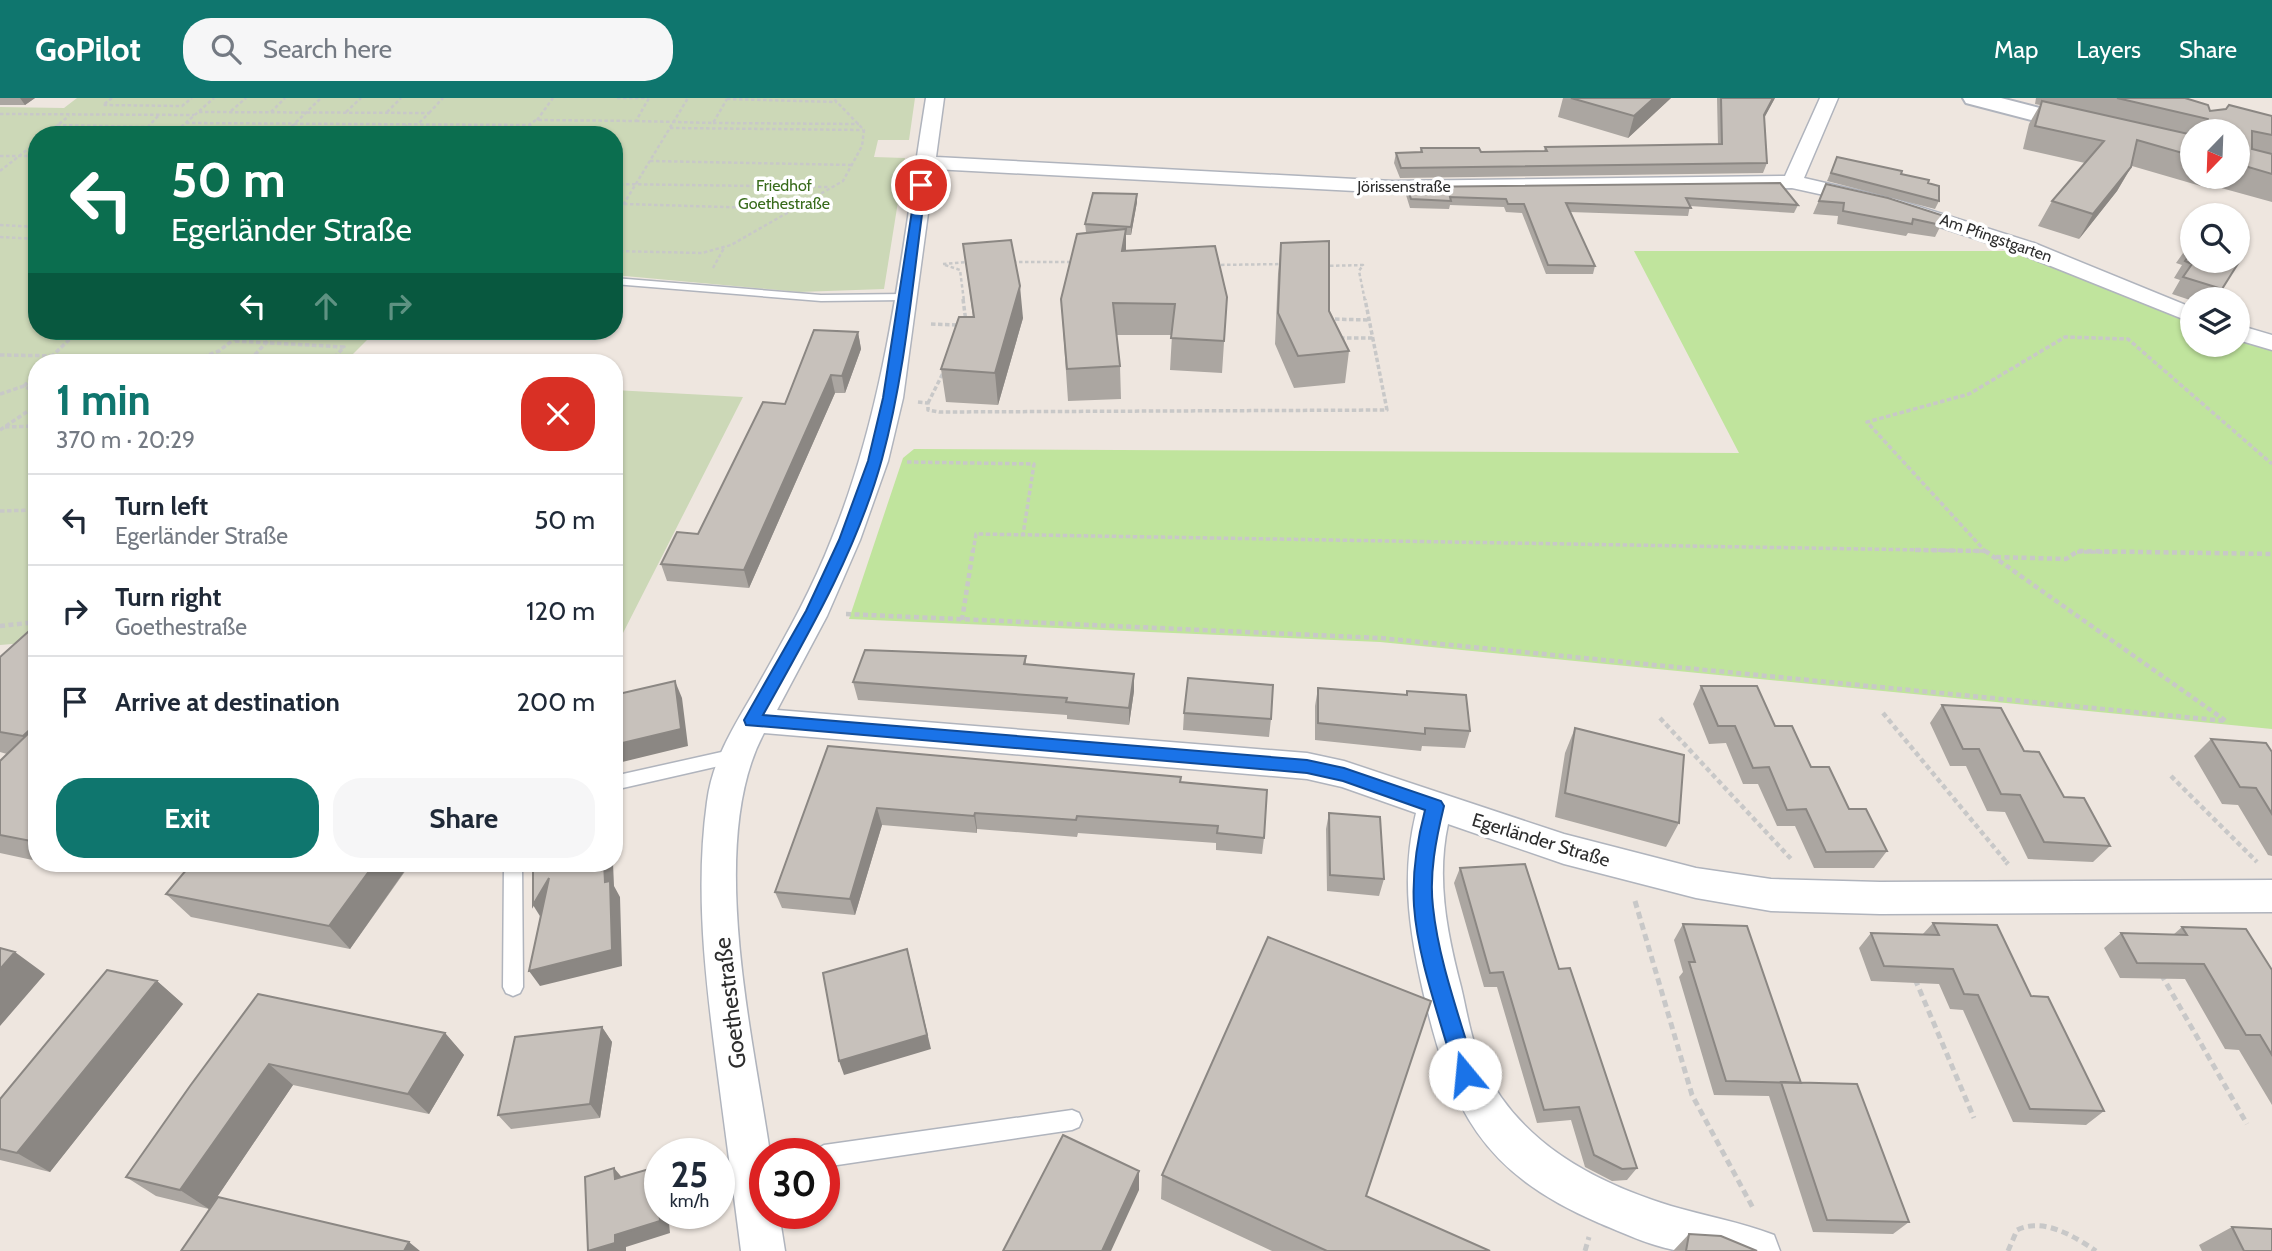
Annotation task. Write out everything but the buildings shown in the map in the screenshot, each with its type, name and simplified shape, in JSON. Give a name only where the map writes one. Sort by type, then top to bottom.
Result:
[{"type":"street","name":"Goethestraße","points":[[752,1138],[725,979],[718,879],[724,799],[735,756],[752,720],[814,611],[846,540],[875,461],[890,398],[935,98]]},
{"type":"street","points":[[1792,182],[1829,98]]},
{"type":"street","points":[[1974,98],[2013,104],[2108,132]]},
{"type":"street","name":"Jörissenstraße","points":[[924,162],[1393,187],[1792,182]]},
{"type":"street","name":"Am Pfingstgarten","points":[[1792,182],[1888,203],[2014,243],[2180,311]]},
{"type":"street","points":[[2250,336],[2272,344]]},
{"type":"street","name":"Egerländer Straße","points":[[752,720],[1307,766],[1344,774],[1625,866],[1696,883],[1771,895],[2036,897],[2267,882]]},
{"type":"street","points":[[1435,806],[1423,866],[1427,933],[1465,1074],[1478,1101],[1502,1135],[1532,1163],[1598,1202],[1670,1228],[1758,1233]]},
{"type":"street","name":"Goethestraße","points":[[761,1229],[762,1251]]},
{"type":"lane","points":[[623,282],[821,298],[905,298]]},
{"type":"lane","points":[[623,781],[735,756]]},
{"type":"lane","points":[[513,872],[513,987]]},
{"type":"lane","points":[[840,1154],[1072,1120]]},
{"type":"path","points":[[112,98],[103,105],[182,106],[192,98]]},
{"type":"path","points":[[182,126],[214,98]]},
{"type":"path","points":[[230,112],[246,98]]},
{"type":"path","points":[[270,112],[285,98]]},
{"type":"path","points":[[295,124],[321,98]]},
{"type":"path","points":[[346,113],[361,98]]},
{"type":"path","points":[[387,113],[401,98]]},
{"type":"path","points":[[418,124],[443,98]]},
{"type":"path","points":[[186,123],[532,124],[553,98]]},
{"type":"path","points":[[617,98],[649,98],[636,121]]},
{"type":"path","points":[[624,204],[688,98]]},
{"type":"path","points":[[623,251],[713,252],[843,181],[865,138],[864,130],[833,98]]},
{"type":"path","points":[[713,122],[727,99],[837,102]]},
{"type":"path","points":[[199,111],[429,113]]},
{"type":"path","points":[[0,114],[194,115]]},
{"type":"path","points":[[57,125],[70,115]]},
{"type":"path","points":[[149,126],[158,115]]},
{"type":"path","points":[[536,120],[859,124]]},
{"type":"path","points":[[57,125],[78,126]]},
{"type":"path","points":[[670,128],[864,130]]},
{"type":"path","points":[[0,171],[28,149]]},
{"type":"path","points":[[0,156],[28,156]]},
{"type":"path","points":[[650,161],[852,165]]},
{"type":"path","points":[[623,184],[831,187]]},
{"type":"path","points":[[624,204],[793,209]]},
{"type":"path","points":[[0,225],[28,227]]},
{"type":"path","points":[[0,237],[28,239]]},
{"type":"path","points":[[911,253],[960,270],[967,319],[959,337]]},
{"type":"path","points":[[943,264],[978,262]]},
{"type":"path","points":[[1002,262],[1080,262]]},
{"type":"path","points":[[1202,265],[1291,264]]},
{"type":"path","points":[[949,360],[926,408],[932,411],[1384,411],[1388,407],[1359,271],[1363,265],[1313,265]]},
{"type":"path","points":[[1331,328],[1331,318],[1369,320]]},
{"type":"path","points":[[931,324],[964,326]]},
{"type":"path","points":[[814,611],[1380,638],[2226,721],[1985,551],[1867,422],[1969,394],[2065,337],[2128,339],[2272,464]]},
{"type":"path","points":[[1331,338],[1373,338]]},
{"type":"path","points":[[54,354],[69,340]]},
{"type":"path","points":[[211,354],[234,341],[344,347],[338,354]]},
{"type":"path","points":[[255,354],[265,342]]},
{"type":"path","points":[[0,355],[28,356]]},
{"type":"path","points":[[0,394],[24,386],[28,382]]},
{"type":"path","points":[[24,386],[28,388]]},
{"type":"path","points":[[890,398],[929,403]]},
{"type":"path","points":[[2,428],[28,411]]},
{"type":"path","points":[[2,428],[28,427]]},
{"type":"path","points":[[875,461],[1034,464],[1023,535]]},
{"type":"path","points":[[0,511],[28,510]]},
{"type":"path","points":[[962,620],[976,534],[1985,551]]},
{"type":"path","points":[[1995,557],[2066,559],[2078,551],[2272,554]]},
{"type":"path","points":[[0,626],[28,623]]},
{"type":"path","points":[[1884,713],[2036,897]]},
{"type":"path","points":[[1660,718],[1827,897]]},
{"type":"path","points":[[2171,776],[2267,882]]},
{"type":"path","name":"Egerländer Straße","points":[[1625,866],[1692,1095],[1758,1233]]},
{"type":"path","points":[[2158,969],[2247,1124]]},
{"type":"path","points":[[1912,971],[1974,1118]]},
{"type":"path","points":[[2008,1251],[2017,1230],[2032,1225],[2080,1241],[2096,1251]]},
{"type":"green space","name":"Friedhof Goethestraße","points":[[77,98],[915,98],[909,140],[878,140],[874,157],[905,158],[884,289],[799,292],[623,276],[623,126],[28,126],[28,340],[367,340],[353,354],[28,354],[28,643],[0,645],[0,107],[64,108]]},
{"type":"green space","points":[[1634,251],[2021,251],[2180,316],[2180,357],[2250,357],[2250,341],[2272,349],[2272,729],[1380,642],[849,619],[903,458],[914,449],[1739,453]]},
{"type":"green space","points":[[623,390],[743,397],[623,633]]},
{"type":"route","points":[[921,185],[890,398],[875,461],[846,540],[814,611],[752,720],[1307,766],[1344,774],[1435,806],[1423,866],[1423,904],[1427,933],[1465,1074]]}]
